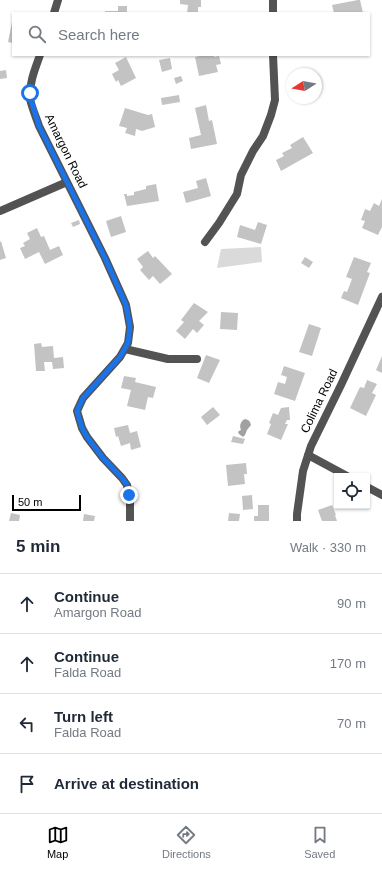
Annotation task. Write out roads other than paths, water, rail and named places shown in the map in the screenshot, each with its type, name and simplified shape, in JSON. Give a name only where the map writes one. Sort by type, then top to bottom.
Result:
[{"type":"street","points":[[54,12],[58,0]]},
{"type":"street","points":[[273,0],[273,12]]},
{"type":"street","name":"Amargon Road","points":[[40,56],[31,80],[31,100],[39,126],[82,210],[126,305],[130,327],[128,343],[125,350]]},
{"type":"street","points":[[205,242],[237,194],[241,175],[253,151],[263,136],[271,115],[275,100],[273,56]]},
{"type":"street","points":[[0,211],[67,182]]},
{"type":"street","name":"Colima Road","points":[[297,521],[302,478],[311,446],[382,298]]},
{"type":"street","points":[[130,521],[130,502],[127,485],[87,437],[82,428],[77,411],[83,398],[125,350],[168,359],[197,359]]},
{"type":"street","points":[[308,454],[342,473]]},
{"type":"street","points":[[370,489],[382,495]]}]
